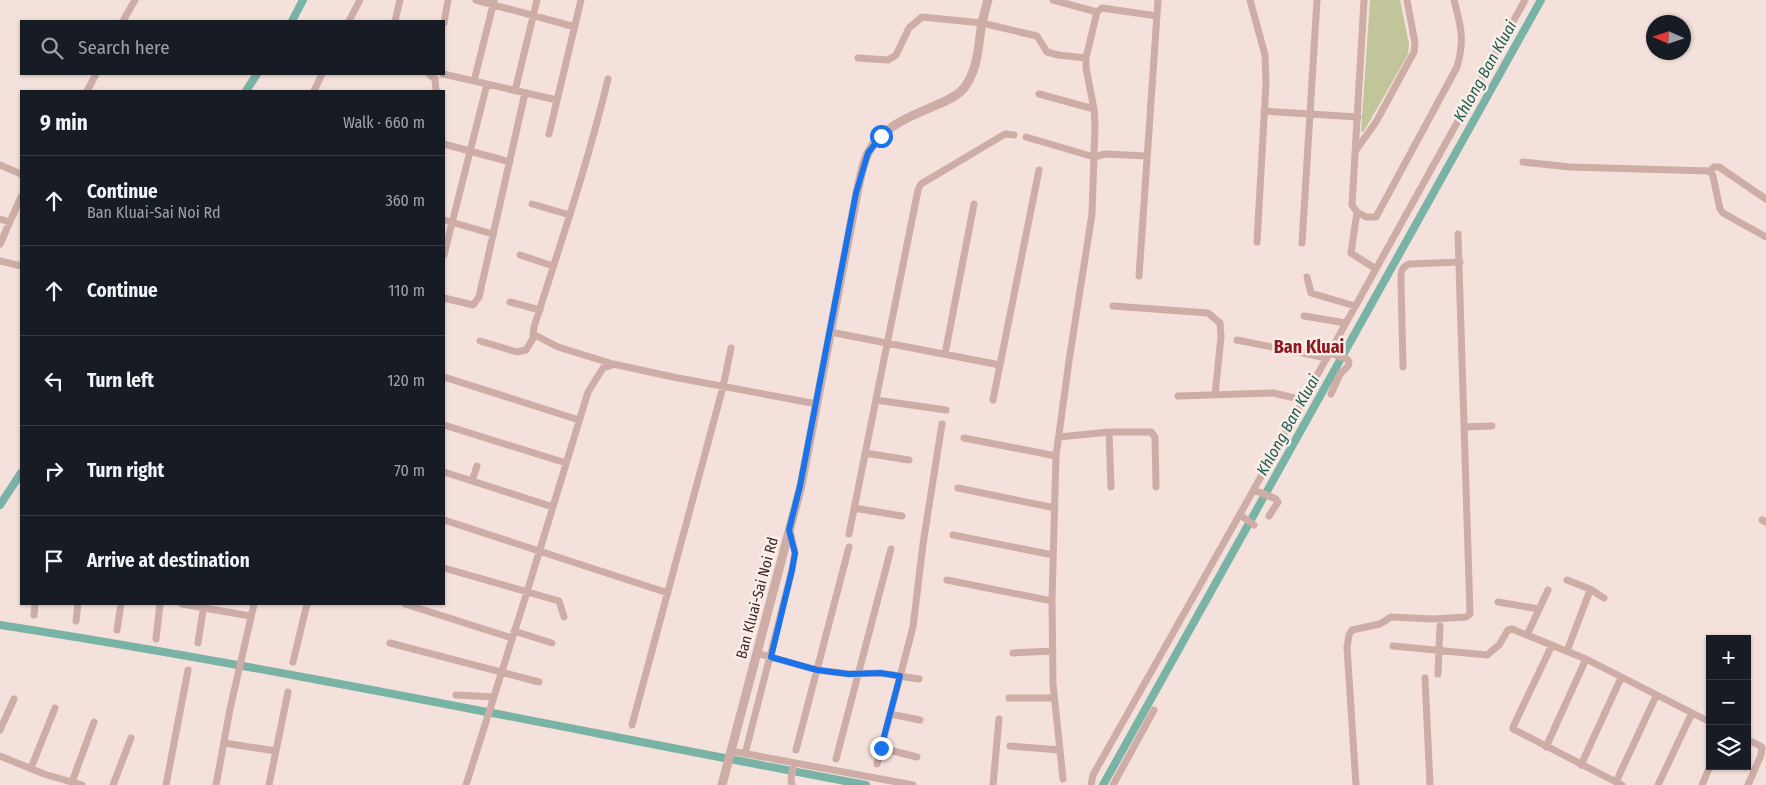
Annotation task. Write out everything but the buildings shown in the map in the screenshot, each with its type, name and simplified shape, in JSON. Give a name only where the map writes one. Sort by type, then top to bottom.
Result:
[{"type":"street","points":[[124,20],[135,0]]},
{"type":"street","points":[[350,20],[360,0]]},
{"type":"street","points":[[395,20],[400,0]]},
{"type":"street","points":[[445,20],[448,0]]},
{"type":"street","points":[[476,0],[494,2],[533,16],[575,27]]},
{"type":"street","points":[[514,91],[537,0]]},
{"type":"street","points":[[549,134],[581,0]]},
{"type":"street","name":"Ban Kluai-Sai Noi Rd","points":[[722,785],[800,486],[856,193],[868,153],[873,144],[891,127],[961,92],[975,68],[982,23],[988,0]]},
{"type":"street","points":[[1053,0],[1157,16]]},
{"type":"street","points":[[1139,276],[1158,0]]},
{"type":"street","points":[[1250,0],[1265,55],[1257,242]]},
{"type":"street","points":[[1302,243],[1317,0]]},
{"type":"street","points":[[1364,0],[1352,205],[1366,217],[1376,217],[1457,66],[1461,51],[1462,34],[1454,0]]},
{"type":"street","points":[[1356,151],[1376,122],[1414,52],[1415,42],[1407,0]]},
{"type":"street","points":[[1091,785],[1092,775],[1256,490],[1525,0]]},
{"type":"street","points":[[474,81],[494,2]]},
{"type":"street","points":[[1063,779],[1054,698],[1052,652],[1056,456],[1092,214],[1094,109],[1087,77],[1086,58],[1101,6]]},
{"type":"street","points":[[858,58],[888,60],[896,55],[909,28],[922,18],[982,23],[1039,37],[1047,52],[1086,58]]},
{"type":"street","points":[[445,74],[557,100]]},
{"type":"street","points":[[88,90],[95,75]]},
{"type":"street","points":[[314,90],[322,75]]},
{"type":"street","points":[[432,76],[436,90]]},
{"type":"street","points":[[480,341],[517,352],[526,350],[535,335],[534,327],[570,215],[608,79]]},
{"type":"street","points":[[445,251],[487,84]]},
{"type":"street","points":[[445,298],[473,305],[479,297],[525,93]]},
{"type":"street","points":[[1039,94],[1094,109]]},
{"type":"street","points":[[1264,111],[1358,117]]},
{"type":"street","points":[[849,534],[919,187],[1005,134],[1014,135]]},
{"type":"street","points":[[1026,137],[1094,158],[1105,154],[1147,156]]},
{"type":"street","points":[[445,144],[510,162]]},
{"type":"street","points":[[1523,162],[1570,167],[1710,171],[1714,167],[1719,168],[1766,199]]},
{"type":"street","points":[[0,165],[20,174]]},
{"type":"street","points":[[993,400],[1039,170]]},
{"type":"street","points":[[1710,171],[1723,214],[1766,237]]},
{"type":"street","points":[[0,244],[20,199]]},
{"type":"street","points":[[532,204],[570,215]]},
{"type":"street","points":[[945,354],[974,204]]},
{"type":"street","points":[[1358,212],[1351,253],[1376,269]]},
{"type":"street","points":[[0,219],[10,222]]},
{"type":"street","points":[[445,220],[493,234]]},
{"type":"street","points":[[1356,785],[1347,647],[1352,630],[1380,624],[1391,617],[1433,620],[1466,618],[1470,614],[1458,234]]},
{"type":"street","points":[[520,255],[554,266]]},
{"type":"street","points":[[0,260],[20,266]]},
{"type":"street","points":[[1403,367],[1401,272],[1403,267],[1409,264],[1460,262]]},
{"type":"street","points":[[1307,277],[1311,294],[1356,306]]},
{"type":"street","points":[[510,302],[540,310]]},
{"type":"street","points":[[1112,306],[1208,313],[1216,319],[1220,323],[1221,336],[1215,395]]},
{"type":"street","points":[[1304,316],[1346,323]]},
{"type":"street","points":[[830,332],[1000,365]]},
{"type":"street","points":[[535,335],[558,347],[612,364],[817,404]]},
{"type":"street","points":[[1237,340],[1347,359],[1349,362],[1348,366],[1340,374],[1331,394]]},
{"type":"street","points":[[632,725],[723,387],[731,348]]},
{"type":"street","points":[[466,785],[540,552],[588,392],[603,368],[612,364]]},
{"type":"street","points":[[445,377],[579,420]]},
{"type":"street","points":[[1178,396],[1272,393],[1304,400]]},
{"type":"street","points":[[876,400],[946,410]]},
{"type":"street","points":[[877,764],[913,627],[923,544],[942,424]]},
{"type":"street","points":[[445,425],[566,463]]},
{"type":"street","points":[[1465,427],[1492,426]]},
{"type":"street","points":[[1059,437],[1109,432],[1154,433],[1156,487]]},
{"type":"street","points":[[1109,432],[1111,487]]},
{"type":"street","points":[[964,438],[1056,456]]},
{"type":"street","points":[[865,453],[909,460]]},
{"type":"street","points":[[472,481],[477,466]]},
{"type":"street","points":[[445,472],[553,507]]},
{"type":"street","points":[[958,488],[1055,508]]},
{"type":"street","points":[[1256,490],[1276,499],[1278,505],[1269,516]]},
{"type":"street","points":[[854,508],[902,516]]},
{"type":"street","points":[[1241,516],[1253,524]]},
{"type":"street","points":[[445,520],[668,593]]},
{"type":"street","points":[[745,754],[771,657],[795,553],[789,530]]},
{"type":"street","points":[[953,535],[1053,555]]},
{"type":"street","points":[[796,750],[849,547]]},
{"type":"street","points":[[836,758],[891,549]]},
{"type":"street","points":[[445,568],[559,601],[564,617]]},
{"type":"street","points":[[948,580],[1052,601]]},
{"type":"street","points":[[1567,580],[1590,589],[1604,598]]},
{"type":"street","points":[[1567,651],[1590,589]]},
{"type":"street","points":[[1528,635],[1548,590]]},
{"type":"street","points":[[1498,602],[1540,609]]},
{"type":"street","points":[[34,615],[35,605]]},
{"type":"street","points":[[76,621],[78,605]]},
{"type":"street","points":[[117,630],[121,605]]},
{"type":"street","points":[[156,639],[160,605]]},
{"type":"street","points":[[216,785],[254,605]]},
{"type":"street","points":[[294,662],[307,605]]},
{"type":"street","points":[[408,605],[513,635],[552,643]]},
{"type":"street","points":[[198,643],[203,606],[250,616]]},
{"type":"street","points":[[1438,674],[1440,626]]},
{"type":"street","points":[[1393,646],[1487,655],[1499,645],[1510,629],[1586,659],[1706,720]]},
{"type":"street","points":[[390,644],[539,682]]},
{"type":"street","points":[[1552,645],[1513,727],[1515,732],[1581,765],[1619,783],[1656,696]]},
{"type":"street","points":[[1013,653],[1052,652]]},
{"type":"street","points":[[756,653],[817,670],[849,674],[880,673],[919,680]]},
{"type":"street","points":[[1546,747],[1586,659]]},
{"type":"street","points":[[166,785],[188,670]]},
{"type":"street","points":[[1425,678],[1430,785]]},
{"type":"street","points":[[1581,765],[1621,678]]},
{"type":"street","points":[[269,785],[288,692]]},
{"type":"street","points":[[456,695],[493,697]]},
{"type":"street","points":[[1009,698],[1054,698]]},
{"type":"street","points":[[0,730],[14,699]]},
{"type":"street","points":[[31,768],[55,708]]},
{"type":"street","points":[[1113,785],[1154,710]]},
{"type":"street","points":[[1658,785],[1692,713]]},
{"type":"street","points":[[890,714],[920,720]]},
{"type":"street","points":[[993,785],[1000,719]]},
{"type":"street","points":[[72,782],[94,722]]},
{"type":"street","points":[[113,785],[130,738]]},
{"type":"street","points":[[1748,785],[1764,747],[1751,741]]},
{"type":"street","points":[[224,743],[276,751]]},
{"type":"street","points":[[1010,746],[1060,750]]},
{"type":"street","points":[[881,748],[917,757]]},
{"type":"street","points":[[731,752],[913,785]]},
{"type":"street","points":[[0,756],[82,785]]},
{"type":"street","points":[[791,782],[794,764]]},
{"type":"street","points":[[1702,785],[1708,770]]},
{"type":"green space","points":[[1370,0],[1400,0],[1409,44],[1408,54],[1364,131],[1361,132]]},
{"type":"waterway","points":[[293,20],[303,0]]},
{"type":"waterway","name":"Khlong Ban Kluai","points":[[1103,785],[1541,0]]},
{"type":"waterway","points":[[247,90],[256,75]]},
{"type":"waterway","points":[[0,505],[20,475]]},
{"type":"waterway","points":[[0,625],[217,661],[866,785]]},
{"type":"district","name":"Ban Kluai","points":[[1309,347]]},
{"type":"route","points":[[881,136],[868,153],[856,193],[817,404],[789,530],[795,553],[771,657],[817,670],[849,674],[880,673],[900,676],[881,748]]}]
